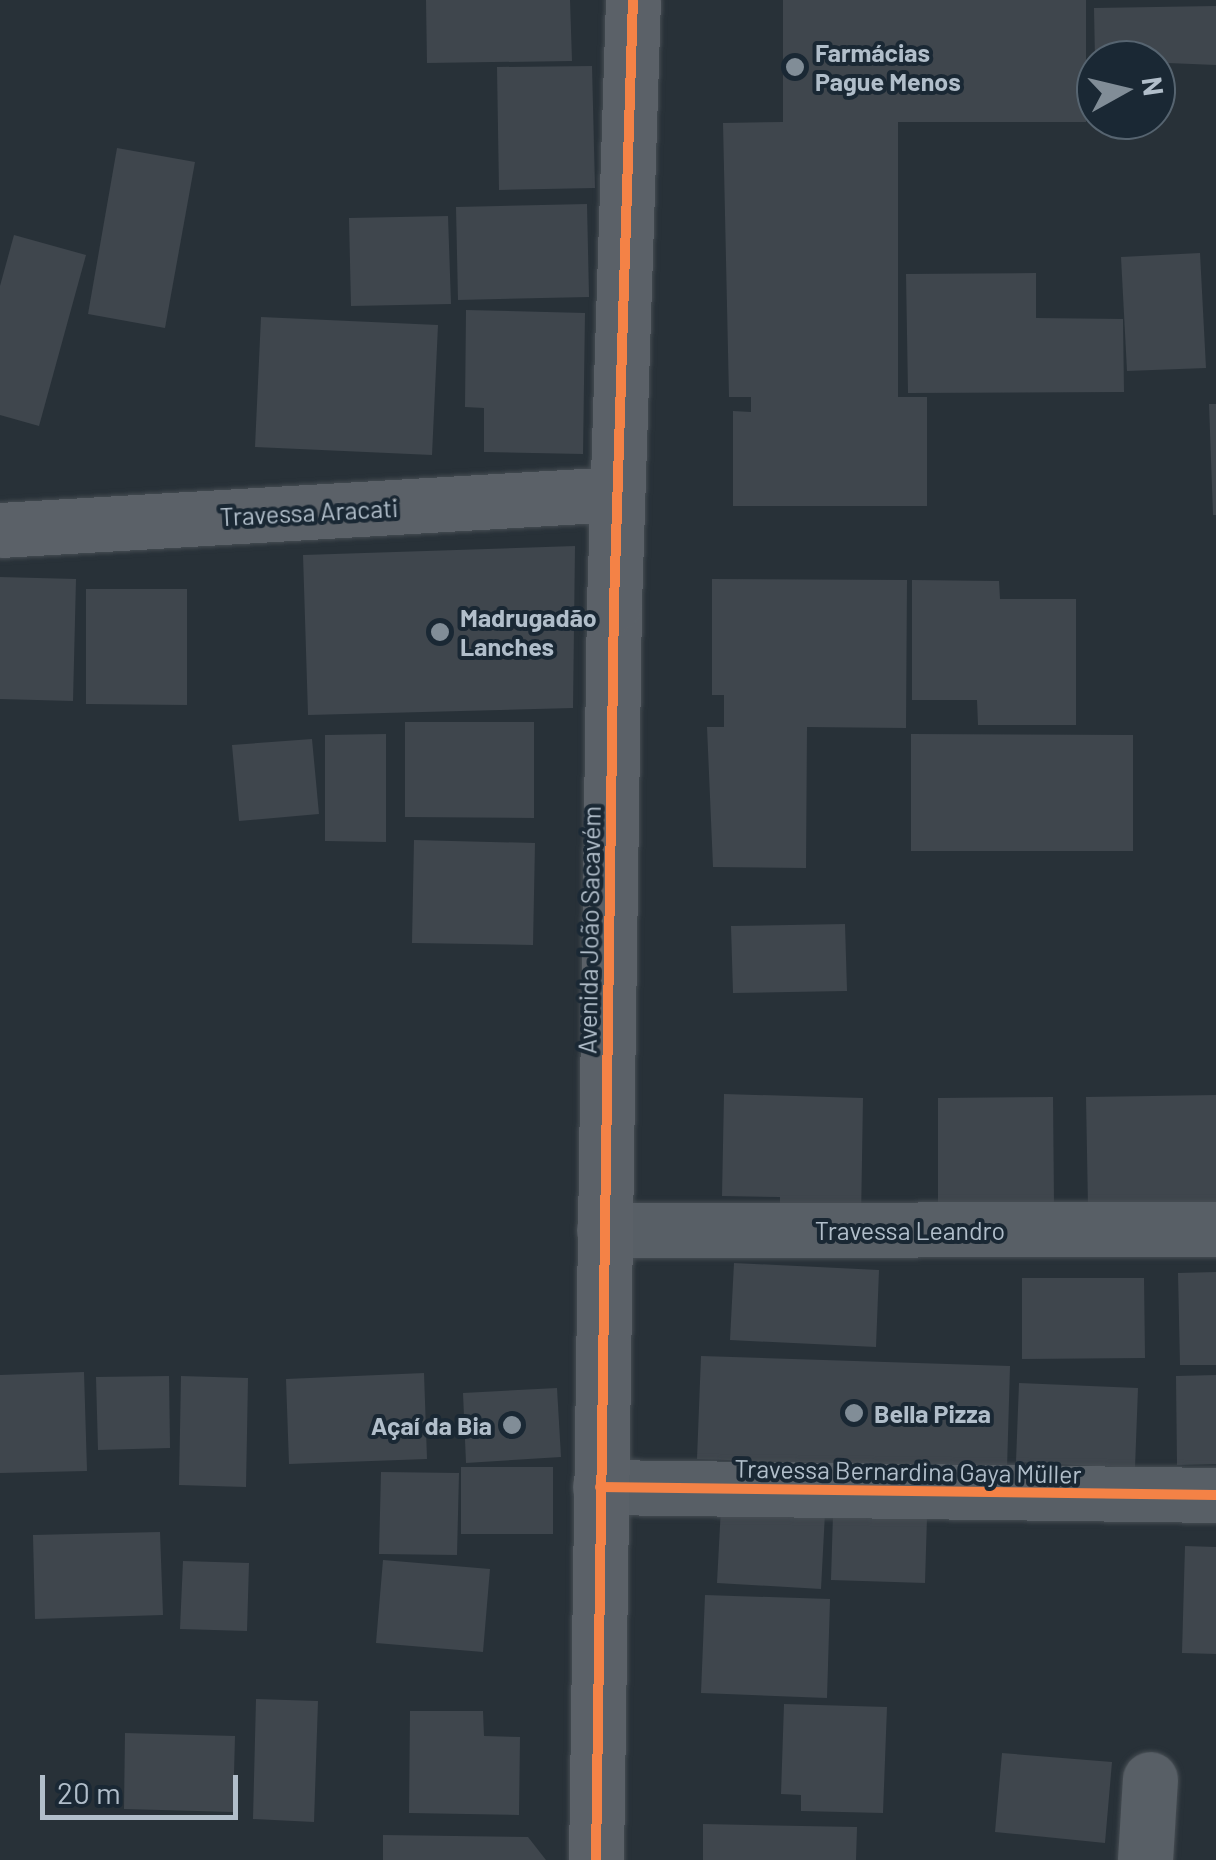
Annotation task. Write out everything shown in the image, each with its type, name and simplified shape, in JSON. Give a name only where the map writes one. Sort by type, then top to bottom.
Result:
[{"type":"main road","name":"Avenida João Sacavém","points":[[596,1860],[617,494],[633,0]]},
{"type":"main road","name":"Travessa Aracati","points":[[0,530],[617,494]]},
{"type":"street","name":"Travessa Leandro","points":[[604,1230],[1216,1230]]},
{"type":"street","name":"Travessa Bernardina Gaya Müller","points":[[600,1487],[1216,1495]]},
{"type":"street","points":[[1145,1860],[1150,1779]]},
{"type":"building","points":[[426,0],[570,0],[572,61],[427,63]]},
{"type":"building","points":[[783,0],[1086,0],[1086,40],[1076,40],[1076,122],[898,122],[898,397],[927,397],[927,506],[733,506],[733,411],[751,412],[751,397],[729,397],[723,123],[783,122]]},
{"type":"building","points":[[1216,6],[1216,65],[1176,63],[1176,40],[1095,40],[1094,8]]},
{"type":"building","points":[[592,66],[595,188],[499,190],[497,67]]},
{"type":"building","points":[[117,148],[195,162],[165,328],[88,314]]},
{"type":"building","points":[[587,204],[589,297],[458,300],[456,207]]},
{"type":"building","points":[[448,216],[451,304],[351,306],[349,218]]},
{"type":"building","points":[[14,235],[86,255],[39,426],[0,415],[0,286]]},
{"type":"building","points":[[1200,253],[1206,368],[1127,371],[1121,257]]},
{"type":"building","points":[[1036,273],[1036,318],[1123,319],[1124,392],[908,393],[906,274]]},
{"type":"building","points":[[466,310],[585,313],[583,454],[484,452],[484,408],[465,407]]},
{"type":"building","points":[[261,317],[438,325],[432,455],[255,447]]},
{"type":"building","points":[[1209,404],[1216,404],[1216,515],[1213,515]]},
{"type":"building","name":"Madrugadão Lanches","points":[[575,546],[573,708],[308,715],[303,555]]},
{"type":"building","points":[[0,577],[76,579],[73,701],[0,699]]},
{"type":"building","points":[[712,579],[907,580],[906,728],[807,727],[806,868],[713,867],[707,727],[724,727],[724,695],[712,695]]},
{"type":"building","points":[[912,580],[999,581],[1000,599],[1076,599],[1076,725],[978,725],[977,700],[912,700]]},
{"type":"building","points":[[86,589],[187,589],[187,705],[86,704]]},
{"type":"building","points":[[405,722],[534,722],[534,818],[405,817]]},
{"type":"building","points":[[386,734],[386,842],[325,841],[325,735]]},
{"type":"building","points":[[911,734],[1133,735],[1133,851],[911,851]]},
{"type":"building","points":[[312,739],[319,814],[239,821],[232,745]]},
{"type":"building","points":[[414,840],[535,843],[533,945],[412,943]]},
{"type":"building","points":[[845,924],[847,991],[733,993],[731,926]]},
{"type":"building","points":[[724,1094],[863,1098],[861,1220],[780,1218],[780,1197],[722,1196]]},
{"type":"building","points":[[1216,1095],[1216,1205],[1088,1207],[1086,1097]]},
{"type":"building","points":[[1053,1097],[1054,1205],[938,1205],[938,1098]]},
{"type":"building","points":[[734,1263],[879,1270],[876,1347],[730,1340]]},
{"type":"building","points":[[1216,1272],[1216,1365],[1180,1365],[1178,1273]]},
{"type":"building","points":[[1022,1278],[1144,1278],[1145,1358],[1022,1359]]},
{"type":"building","name":"Bella Pizza","points":[[701,1356],[1010,1366],[1007,1469],[697,1459]]},
{"type":"building","points":[[84,1372],[87,1471],[0,1473],[0,1375]]},
{"type":"building","points":[[424,1373],[427,1459],[289,1464],[286,1379]]},
{"type":"building","points":[[1216,1375],[1216,1464],[1177,1465],[1176,1376]]},
{"type":"building","points":[[169,1376],[170,1448],[98,1450],[96,1377]]},
{"type":"building","points":[[181,1376],[248,1378],[246,1487],[179,1485]]},
{"type":"building","points":[[1019,1383],[1138,1388],[1135,1468],[1016,1462]]},
{"type":"building","name":"Açaí da Bia","points":[[557,1388],[561,1457],[466,1463],[463,1393]]},
{"type":"building","points":[[461,1467],[553,1467],[553,1534],[461,1534]]},
{"type":"building","points":[[381,1472],[459,1473],[457,1555],[379,1554]]},
{"type":"building","points":[[721,1507],[825,1513],[821,1589],[717,1583]]},
{"type":"building","points":[[833,1514],[927,1517],[925,1583],[831,1580]]},
{"type":"building","points":[[160,1532],[163,1615],[35,1619],[33,1535]]},
{"type":"building","points":[[1185,1546],[1216,1547],[1216,1654],[1182,1653]]},
{"type":"building","points":[[383,1560],[490,1569],[483,1652],[376,1643]]},
{"type":"building","points":[[183,1561],[249,1563],[247,1631],[180,1629]]},
{"type":"building","points":[[705,1595],[830,1599],[827,1698],[701,1693]]},
{"type":"building","points":[[256,1699],[318,1701],[314,1822],[253,1819]]},
{"type":"building","points":[[784,1704],[887,1707],[883,1813],[801,1811],[801,1795],[781,1794]]},
{"type":"building","points":[[410,1711],[483,1711],[484,1736],[520,1737],[519,1815],[409,1813]]},
{"type":"building","points":[[125,1733],[235,1736],[233,1812],[124,1809]]},
{"type":"building","points":[[1002,1753],[1112,1762],[1105,1843],[995,1832]]},
{"type":"building","points":[[703,1824],[857,1827],[856,1860],[703,1860]]},
{"type":"building","points":[[383,1835],[528,1837],[546,1860],[383,1860]]},
{"type":"cycle path","points":[[596,1860],[614,604],[633,0]]},
{"type":"cycle path","points":[[600,1487],[1216,1495]]},
{"type":"place","name":"Farmácias Pague Menos","points":[[795,67]]},
{"type":"place","name":"Madrugadão Lanches","points":[[440,632]]},
{"type":"place","name":"Bella Pizza","points":[[854,1413]]},
{"type":"place","name":"Açaí da Bia","points":[[512,1425]]}]
